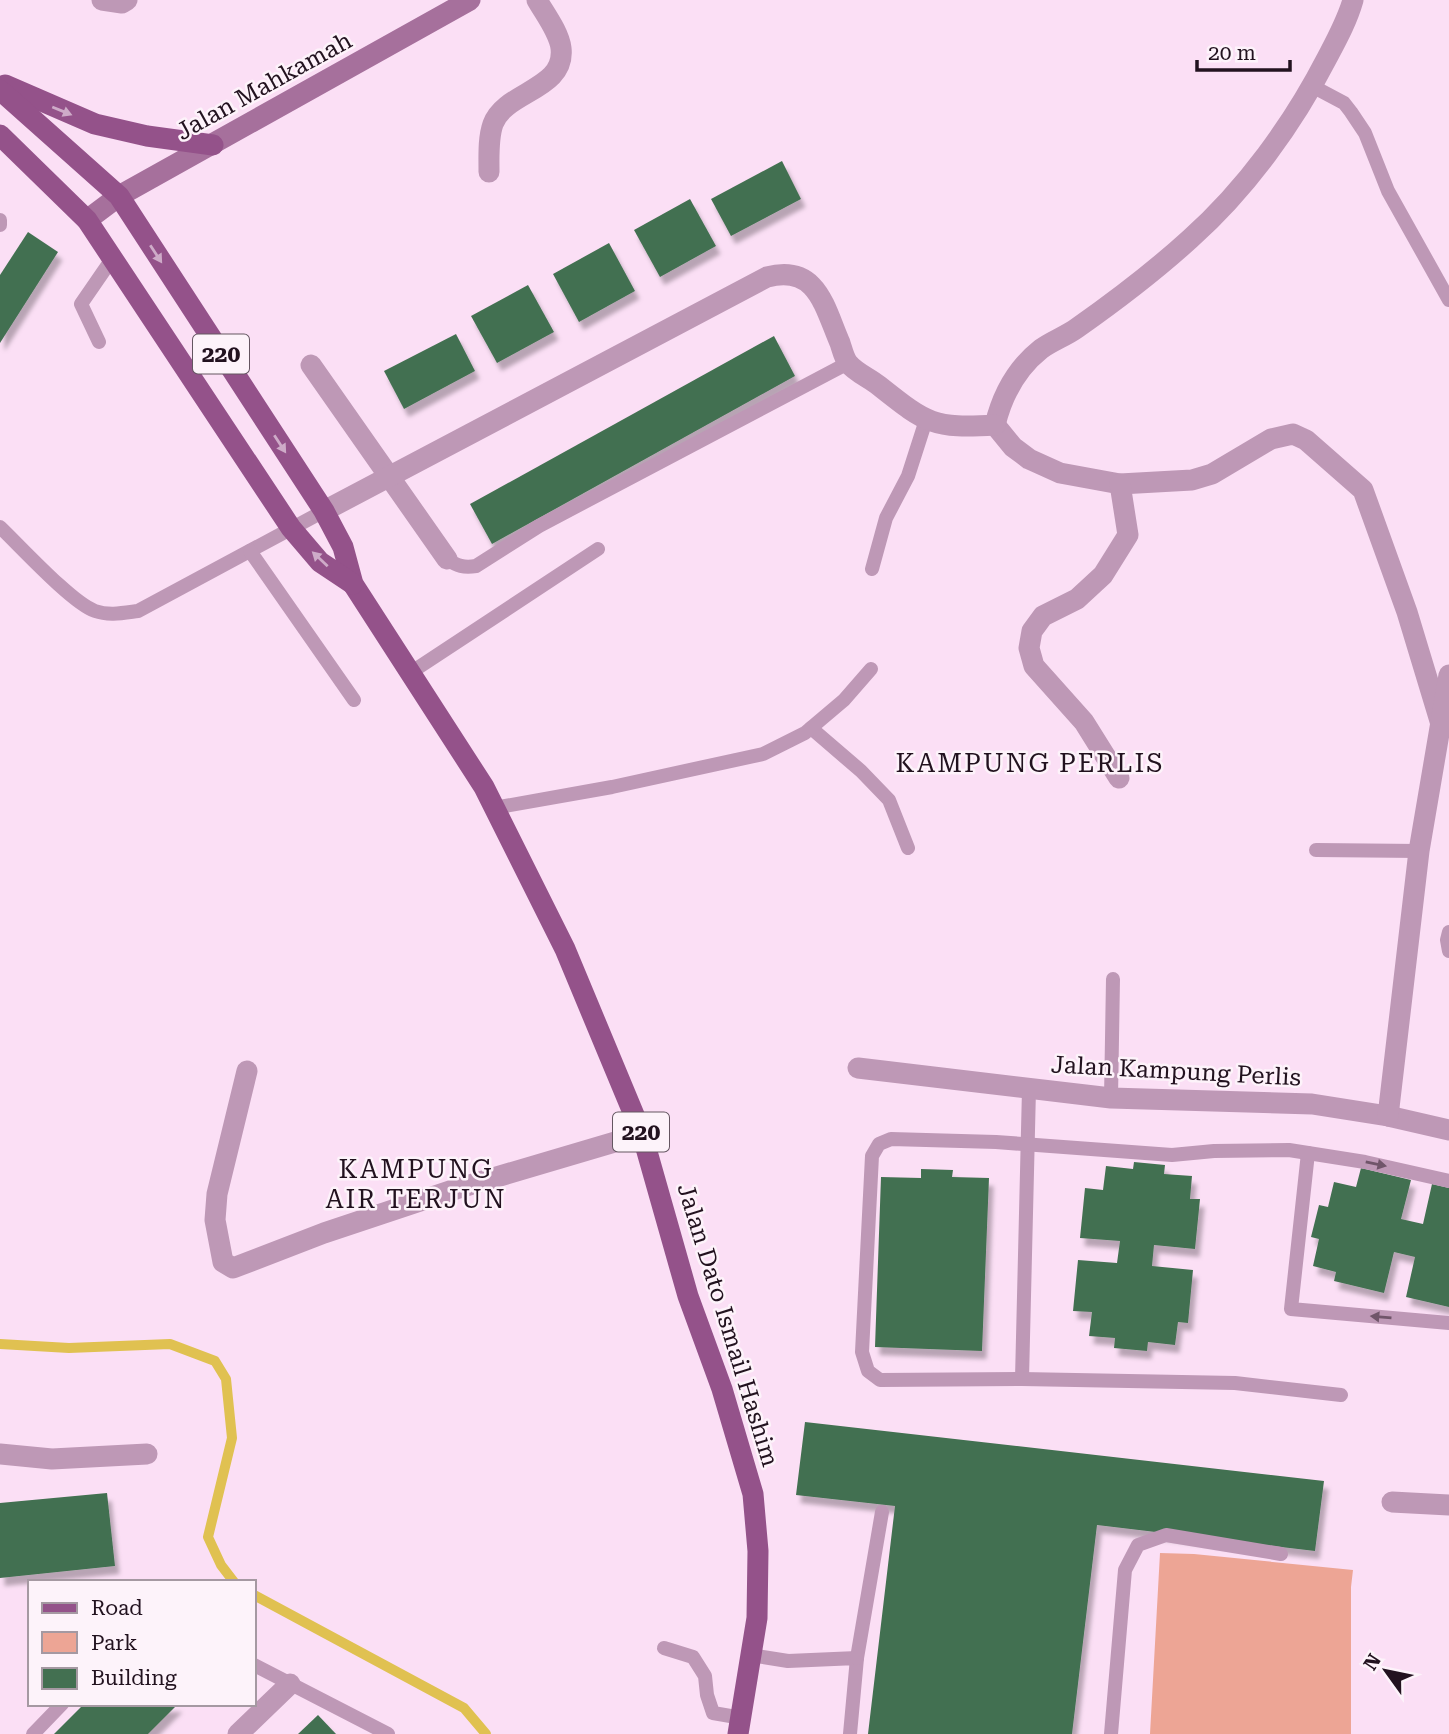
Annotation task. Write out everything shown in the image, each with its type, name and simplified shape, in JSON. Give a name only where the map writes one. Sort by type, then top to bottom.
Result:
[{"type":"main road","name":"Jalan Mahkamah","points":[[87,220],[119,196],[470,0]]},
{"type":"main road","points":[[0,83],[95,124],[147,136],[213,145]]},
{"type":"main road","name":"Jalan Dato Ismail Hashim","points":[[0,90],[119,196],[324,511],[343,547],[353,584],[484,787],[565,948],[642,1134],[688,1296],[722,1390],[753,1494],[758,1551],[757,1618],[740,1726]]},
{"type":"main road","name":"Jalan Dato Ismail Hashim","points":[[1,138],[87,220],[291,528],[320,562],[353,584]]},
{"type":"street","points":[[103,0],[122,3],[127,0]]},
{"type":"street","points":[[489,172],[494,122],[506,105],[540,87],[561,62],[561,46],[537,0]]},
{"type":"street","points":[[995,425],[1000,401],[1014,378],[1040,349],[1076,329],[1188,242],[1216,215],[1257,166],[1312,86],[1349,17],[1353,0]]},
{"type":"street","points":[[324,511],[767,277],[785,272],[800,276],[813,287],[822,301],[848,363],[896,401],[926,420],[949,426],[995,425]]},
{"type":"street","points":[[311,365],[447,559]]},
{"type":"street","points":[[995,425],[1013,447],[1029,459],[1060,473],[1120,484],[1192,480],[1212,474],[1271,439],[1293,434],[1306,440],[1363,490],[1444,722]]},
{"type":"street","points":[[1119,778],[1084,722],[1034,666],[1029,648],[1032,631],[1043,616],[1077,599],[1103,575],[1128,535],[1120,484]]},
{"type":"street","points":[[1388,1116],[1419,851],[1444,722],[1449,675]]},
{"type":"street","name":"Jalan Kampung Perlis","points":[[858,1068],[1111,1098],[1312,1104],[1388,1116],[1449,1130]]},
{"type":"street","points":[[247,1071],[217,1194],[215,1220],[223,1262],[233,1268],[324,1233],[456,1189],[642,1134]]},
{"type":"street","points":[[0,1454],[52,1459],[147,1454]]},
{"type":"street","points":[[1392,1502],[1449,1505]]},
{"type":"street","points":[[238,1734],[290,1684]]},
{"type":"lane","points":[[1312,86],[1344,103],[1351,111],[1365,134],[1388,191],[1449,300]]},
{"type":"lane","points":[[99,342],[81,304],[112,258]]},
{"type":"lane","points":[[447,559],[466,568],[476,566],[539,526],[848,363]]},
{"type":"lane","points":[[872,569],[886,518],[908,476],[926,420]]},
{"type":"lane","points":[[0,527],[74,598],[92,610],[110,614],[138,611],[324,511]]},
{"type":"lane","points":[[410,673],[598,549]]},
{"type":"lane","points":[[250,551],[354,700]]},
{"type":"lane","points":[[494,808],[612,787],[763,754],[805,733],[844,700],[871,669]]},
{"type":"lane","points":[[811,727],[862,771],[889,800],[908,848]]},
{"type":"lane","points":[[1316,850],[1419,851]]},
{"type":"lane","points":[[1449,932],[1449,951]]},
{"type":"lane","points":[[1111,1098],[1113,979]]},
{"type":"lane","points":[[1022,1380],[1029,1089]]},
{"type":"lane","points":[[1341,1395],[1236,1383],[880,1380],[868,1371],[862,1352],[872,1156],[878,1144],[891,1139],[1172,1155],[1289,1150],[1365,1162],[1449,1181]]},
{"type":"lane","points":[[1308,1153],[1291,1309],[1449,1323]]},
{"type":"lane","points":[[850,1734],[858,1658],[882,1512]]},
{"type":"lane","points":[[1111,1734],[1125,1570],[1138,1545],[1166,1535],[1281,1554]]},
{"type":"lane","points":[[664,1648],[693,1657],[705,1676],[713,1713],[740,1726]]},
{"type":"lane","points":[[751,1655],[788,1661],[858,1658]]},
{"type":"lane","points":[[256,1665],[388,1734]]},
{"type":"lane","points":[[33,1734],[60,1706]]},
{"type":"green space","points":[[1160,1553],[1353,1570],[1351,1734],[1150,1734]]},
{"type":"building","points":[[782,161],[801,199],[731,236],[711,199]]},
{"type":"building","points":[[690,199],[716,246],[660,277],[634,230]]},
{"type":"building","points":[[28,232],[58,252],[0,343],[0,275]]},
{"type":"building","points":[[609,243],[635,291],[579,322],[553,274]]},
{"type":"building","points":[[528,285],[554,332],[497,363],[471,316]]},
{"type":"building","points":[[456,334],[475,371],[404,409],[384,371]]},
{"type":"building","points":[[774,336],[795,376],[492,544],[470,504]]},
{"type":"building","points":[[1134,1162],[1165,1165],[1164,1174],[1192,1176],[1190,1199],[1200,1199],[1195,1249],[1154,1245],[1152,1266],[1193,1270],[1188,1323],[1178,1322],[1175,1345],[1148,1342],[1147,1351],[1114,1348],[1115,1338],[1089,1336],[1092,1312],[1073,1311],[1078,1260],[1117,1263],[1120,1241],[1080,1238],[1085,1188],[1103,1190],[1106,1166],[1133,1169]]},
{"type":"building","points":[[1361,1168],[1411,1180],[1401,1219],[1423,1224],[1432,1184],[1449,1188],[1449,1307],[1406,1297],[1415,1257],[1394,1252],[1384,1293],[1334,1281],[1336,1272],[1313,1266],[1319,1239],[1311,1237],[1319,1205],[1328,1207],[1334,1182],[1356,1187]]},
{"type":"building","points":[[921,1169],[953,1170],[952,1177],[989,1178],[982,1351],[875,1347],[881,1177],[921,1178]]},
{"type":"building","points":[[805,1422],[1324,1481],[1315,1551],[1097,1525],[1072,1734],[868,1734],[895,1506],[796,1495]]},
{"type":"building","points":[[107,1493],[115,1566],[0,1578],[0,1503]]},
{"type":"building","points":[[82,1706],[176,1706],[148,1734],[54,1734]]},
{"type":"building","points":[[318,1715],[336,1734],[298,1734]]},
{"type":"waterway","points":[[0,1344],[69,1348],[170,1344],[215,1361],[226,1379],[232,1438],[208,1537],[221,1565],[232,1580]]},
{"type":"waterway","points":[[256,1596],[464,1708],[486,1734]]},
{"type":"district","name":"KAMPUNG PERLIS","points":[[1030,763]]},
{"type":"district","name":"KAMPUNG AIR TERJUN","points":[[416,1184]]}]
